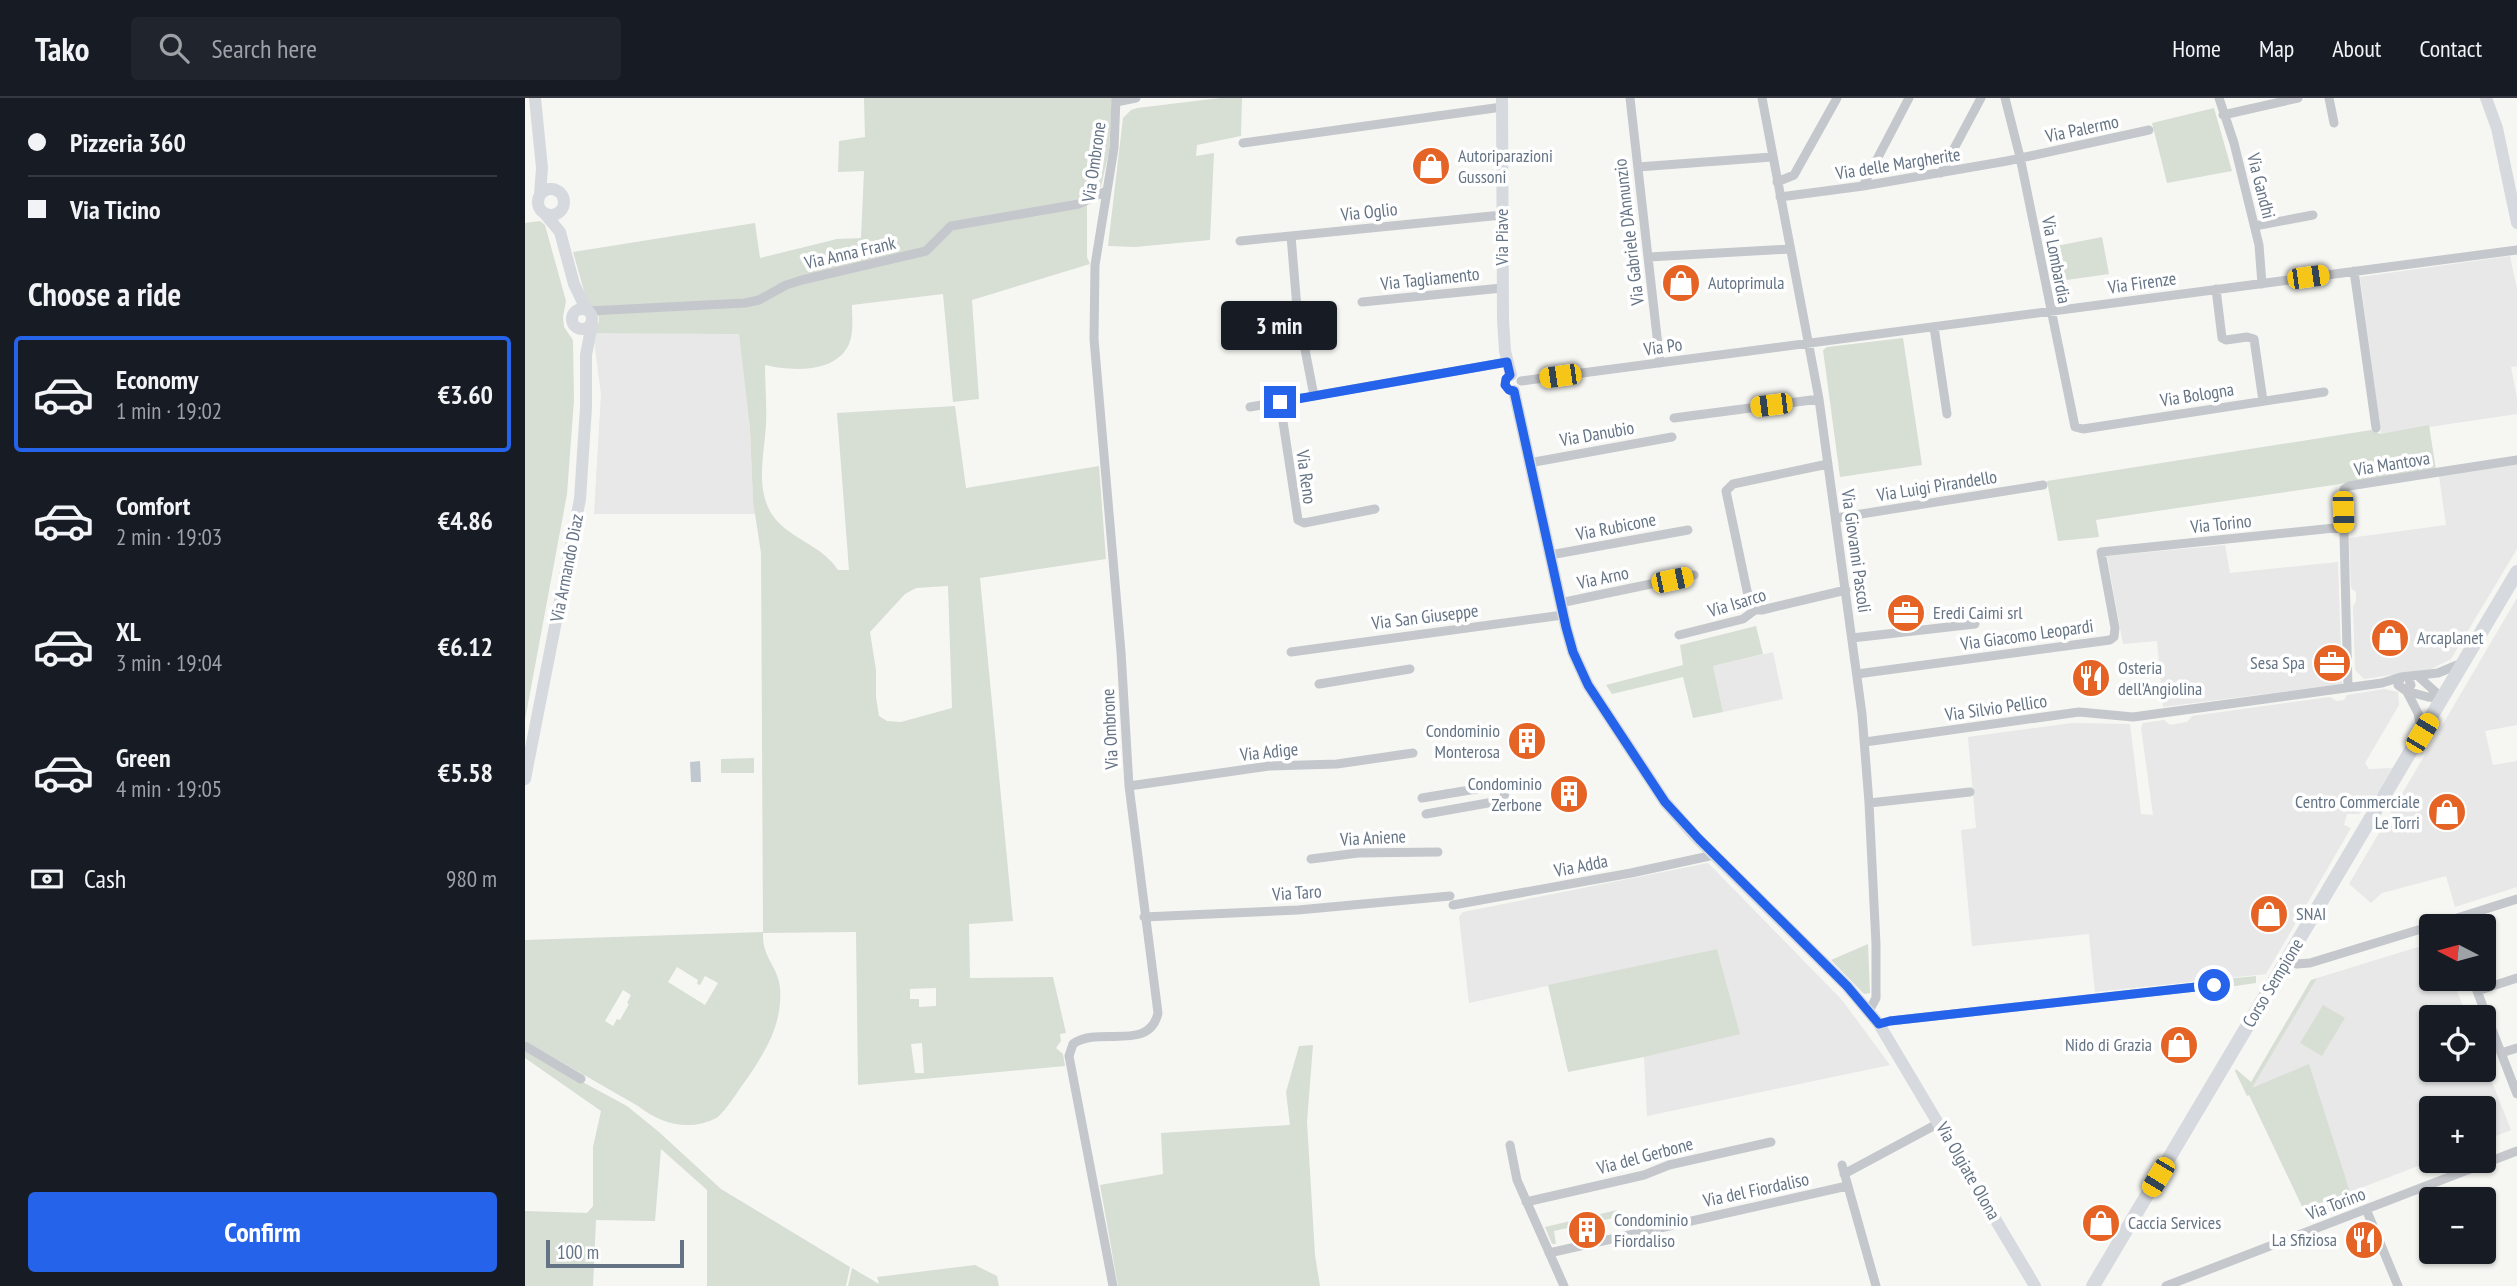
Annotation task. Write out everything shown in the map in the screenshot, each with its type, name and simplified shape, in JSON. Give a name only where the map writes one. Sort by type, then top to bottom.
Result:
[{"type":"main road","name":"Corso Sempione","points":[[2093,1286],[2517,572]]},
{"type":"street","name":"Via Armando Diaz","points":[[534,98],[542,168],[537,203],[560,232]]},
{"type":"street","points":[[1117,100],[1136,98]]},
{"type":"street","name":"Via Gabriele D'Annunzio","points":[[1630,98],[1660,363]]},
{"type":"street","name":"Via Giovanni Pascoli","points":[[1762,98],[1819,399],[1865,742],[1876,994],[1875,1003],[1869,1010]]},
{"type":"street","points":[[1777,182],[1794,175],[1837,98]]},
{"type":"street","points":[[1863,186],[1909,98]]},
{"type":"street","points":[[1941,173],[1981,98]]},
{"type":"street","name":"Via Lombardia","points":[[2005,98],[2020,157],[2075,427]]},
{"type":"street","name":"Via Gandhi","points":[[2219,98],[2234,143],[2255,226],[2260,249],[2262,284]]},
{"type":"street","points":[[2223,115],[2298,98]]},
{"type":"street","points":[[2329,98],[2334,123]]},
{"type":"street","points":[[2486,98],[2497,128],[2517,223]]},
{"type":"street","name":"Via Ombrone","points":[[1113,1286],[1070,1052],[1073,1044],[1084,1038],[1138,1035],[1149,1031],[1156,1023],[1158,1013],[1129,786],[1121,652],[1094,339],[1095,265],[1114,148],[1117,100]]},
{"type":"street","points":[[1243,143],[1502,103]]},
{"type":"street","name":"Via Piave","points":[[1502,103],[1502,288],[1507,362],[1515,382],[1529,463],[1562,609],[1578,664],[1610,720],[1665,802],[1714,855],[1869,1010],[1901,1058]]},
{"type":"street","name":"Via Palermo","points":[[2020,157],[2149,131]]},
{"type":"street","points":[[1638,167],[1772,156]]},
{"type":"street","name":"Via delle Margherite","points":[[1780,197],[1863,186],[2020,157]]},
{"type":"street","name":"Via Armando Diaz","points":[[525,779],[580,499],[589,315],[574,284],[560,232],[563,199],[542,168]]},
{"type":"street","points":[[540,194],[548,189],[555,190]]},
{"type":"street","name":"Via Anna Frank","points":[[589,315],[759,300],[786,285],[926,251],[951,226],[1079,204],[1106,191]]},
{"type":"street","points":[[545,214],[554,215],[562,208]]},
{"type":"street","name":"Via Oglio","points":[[1240,241],[1502,215]]},
{"type":"street","points":[[2255,226],[2313,215]]},
{"type":"street","points":[[1291,236],[1297,309],[1314,396]]},
{"type":"street","points":[[1649,257],[1790,249]]},
{"type":"street","name":"Via Firenze","points":[[1809,343],[2517,250]]},
{"type":"street","points":[[2354,271],[2376,428]]},
{"type":"street","name":"Via Armando Diaz","points":[[574,284],[575,321],[586,355]]},
{"type":"street","name":"Via Tagliamento","points":[[1362,302],[1502,288]]},
{"type":"street","points":[[2216,289],[2222,338],[2226,340],[2250,337],[2254,340],[2263,401]]},
{"type":"street","points":[[580,309],[589,315],[587,329],[575,321],[580,309]]},
{"type":"street","points":[[1934,327],[1947,414]]},
{"type":"street","name":"Via Po","points":[[1515,382],[1809,343]]},
{"type":"street","points":[[1250,407],[1507,362]]},
{"type":"street","name":"Via Bologna","points":[[2075,427],[2083,429],[2324,392]]},
{"type":"street","points":[[1674,418],[1819,399]]},
{"type":"street","name":"Via Reno","points":[[1280,402],[1298,520],[1304,523],[1375,509]]},
{"type":"street","name":"Via Danubio","points":[[1529,463],[1672,437]]},
{"type":"street","name":"Via Mantova","points":[[2348,687],[2343,493],[2349,486],[2517,460]]},
{"type":"street","points":[[1755,610],[1750,605],[1726,491],[1733,484],[1828,464]]},
{"type":"street","name":"Via Luigi Pirandello","points":[[1836,518],[2043,485]]},
{"type":"street","name":"Via Torino","points":[[2101,552],[2344,527]]},
{"type":"street","name":"Via Rubicone","points":[[1550,555],[1688,530]]},
{"type":"street","name":"Via Giacomo Leopardi","points":[[1857,674],[2110,640],[2115,634],[2115,628],[2101,552]]},
{"type":"street","name":"Via Arno","points":[[1562,609],[1694,575]]},
{"type":"street","name":"Via Isarco","points":[[1679,635],[1740,620],[1755,610],[1846,590]]},
{"type":"street","name":"Via San Giuseppe","points":[[1291,652],[1562,609]]},
{"type":"street","points":[[1852,638],[1975,624]]},
{"type":"street","name":"Via Silvio Pellico","points":[[2404,685],[2418,676],[2444,671],[2464,662]]},
{"type":"street","points":[[1319,684],[1410,669]]},
{"type":"street","points":[[2418,676],[2442,698]]},
{"type":"street","name":"Via Silvio Pellico","points":[[1865,742],[2078,712],[2133,716],[2382,682],[2404,685],[2442,698]]},
{"type":"street","points":[[2404,685],[2418,713],[2422,733]]},
{"type":"street","name":"Via Adige","points":[[1129,786],[1281,765],[1337,764],[1413,753]]},
{"type":"street","points":[[1422,798],[1494,786],[1502,787],[1505,791],[1504,798],[1499,801],[1426,814]]},
{"type":"street","points":[[1869,803],[1970,792]]},
{"type":"street","name":"Via Aniene","points":[[1311,859],[1358,853],[1438,852]]},
{"type":"street","name":"Via Adda","points":[[1452,901],[1630,873],[1714,855]]},
{"type":"street","points":[[2476,914],[2517,899]]},
{"type":"street","name":"Via Taro","points":[[1145,917],[1452,901]]},
{"type":"street","points":[[2287,960],[2297,964],[2310,963],[2419,930]]},
{"type":"street","points":[[2496,985],[2517,978]]},
{"type":"street","points":[[1879,1024],[2214,985]]},
{"type":"street","points":[[2477,991],[2517,1094]]},
{"type":"street","points":[[525,1046],[581,1079]]},
{"type":"street","points":[[2501,1053],[2517,1048]]},
{"type":"street","name":"Via Olgiate Olona","points":[[1901,1058],[2035,1286]]},
{"type":"street","points":[[1875,1286],[1843,1169],[1940,1123]]},
{"type":"street","name":"Via del Gerbone","points":[[1526,1202],[1771,1142]]},
{"type":"street","points":[[1510,1145],[1517,1180],[1564,1286]]},
{"type":"street","name":"Via Torino","points":[[2166,1286],[2517,1151]]},
{"type":"street","name":"Via del Fiordaliso","points":[[1549,1253],[1847,1186]]},
{"type":"street","points":[[2366,1209],[2398,1286]]},
{"type":"street","points":[[2191,1276],[2195,1286]]},
{"type":"shaded area","points":[[864,98],[1112,98],[1109,151],[1101,187],[1087,196],[1087,257],[1090,264],[972,300],[979,399],[953,402],[943,294],[852,305],[851,339],[843,354],[834,361],[799,369],[765,365],[766,418],[762,476],[766,501],[779,523],[825,555],[838,570],[849,570],[837,413],[955,406],[966,488],[1099,466],[1106,559],[980,578],[1013,921],[969,924],[970,978],[1053,977],[1066,1033],[1060,1034],[1061,1041],[1056,1048],[1063,1054],[1065,1066],[858,1085],[856,932],[763,933],[765,949],[780,988],[775,1029],[749,1076],[718,1117],[697,1124],[677,1124],[647,1113],[525,1041],[525,940],[763,932],[761,553],[753,501],[750,429],[739,334],[593,333],[599,318],[596,311],[588,305],[573,252],[755,223],[760,258],[837,239],[861,238],[864,171],[838,172],[839,141],[865,137]],"holes":[[[948,586],[952,708],[901,722],[887,721],[879,716],[870,632],[905,594],[916,588]],[[677,967],[698,980],[697,984],[700,985],[705,976],[718,983],[705,1005],[668,982]],[[936,988],[936,1006],[919,1007],[919,999],[910,999],[910,989]],[[623,990],[631,995],[627,1003],[629,1004],[620,1020],[617,1019],[613,1026],[605,1021]],[[922,1043],[924,1073],[915,1073],[911,1044]]]},
{"type":"shaded area","points":[[1242,98],[1241,136],[1197,145],[1196,156],[1214,153],[1210,240],[1135,247],[1108,246],[1123,118],[1137,108]]},
{"type":"shaded area","points":[[2214,108],[2232,171],[2167,183],[2152,123]]},
{"type":"shaded area","points":[[540,221],[545,225],[566,301],[563,317],[564,327],[573,340],[574,400],[567,494],[525,720],[525,223]]},
{"type":"shaded area","points":[[2102,237],[2109,274],[2052,282],[2046,248]]},
{"type":"shaded area","points":[[2510,256],[2517,289],[2517,366],[2511,367],[2517,414],[2381,434],[2360,277]]},
{"type":"shaded area","points":[[593,333],[739,333],[750,429],[753,501],[757,514],[594,514],[601,394]]},
{"type":"shaded area","points":[[1903,338],[1922,465],[1840,477],[1823,350],[1827,347]]},
{"type":"shaded area","points":[[2429,425],[2436,470],[2096,520],[2099,537],[2058,541],[2047,481],[2371,430],[2381,434]]},
{"type":"shaded area","points":[[2517,464],[2517,549],[2451,659],[2431,669],[2364,679],[2355,670],[2353,606],[2356,592],[2351,588],[2349,538],[2446,525],[2439,476]]},
{"type":"shaded area","points":[[2225,545],[2230,573],[2338,562],[2342,684],[2163,707],[2157,641],[2123,644],[2107,556]]},
{"type":"shaded area","points":[[2517,598],[2517,725],[2485,731],[2493,765],[2517,761],[2517,887],[2455,907],[2446,876],[2382,893],[2371,903],[2349,884]]},
{"type":"shaded area","points":[[1756,626],[1763,654],[1713,666],[1723,712],[1693,718],[1683,677],[1612,694],[1606,685],[1683,665],[1680,645]]},
{"type":"shaded area","points":[[1773,652],[1783,699],[1723,712],[1713,666]]},
{"type":"shaded area","points":[[2384,689],[2398,692],[2399,705],[2365,763],[2369,769],[2392,768],[2370,805],[2359,814],[2347,814],[2344,825],[2351,828],[2266,974],[2095,992],[2089,934],[1972,946],[1961,830],[1976,828],[1968,737],[2072,723],[2130,724],[2141,814],[2153,815],[2141,728],[2143,723],[2164,720],[2170,725],[2187,722],[2192,716],[2330,697],[2336,701],[2344,700],[2347,695]]},
{"type":"shaded area","points":[[754,758],[754,773],[721,773],[721,759]]},
{"type":"shaded area","points":[[700,761],[701,782],[691,782],[690,762]]},
{"type":"shaded area","points":[[1708,863],[1842,1000],[1890,1065],[1647,1116],[1644,1057],[1739,1033],[1717,949],[1469,1003],[1459,917],[1463,912]]},
{"type":"shaded area","points":[[1868,944],[1870,993],[1864,994],[1831,960]]},
{"type":"shaded area","points":[[2419,947],[2419,991],[2457,991],[2462,1005],[2419,1005],[2419,1082],[2492,1082],[2511,1130],[2496,1136],[2496,1096],[2419,1096],[2419,1166],[2350,1192],[2346,1180],[2248,1094],[2317,978]]},
{"type":"shaded area","points":[[1717,949],[1740,1034],[1568,1072],[1548,985]]},
{"type":"shaded area","points":[[2256,976],[2256,983],[2215,989],[2214,980]]},
{"type":"shaded area","points":[[2317,978],[2252,1088],[2309,1064],[2350,1192],[2347,1194],[2350,1203],[2308,1219],[2235,1071],[2236,1069],[2251,1082],[2311,980]]},
{"type":"shaded area","points":[[2323,1005],[2345,1018],[2322,1056],[2300,1043]]},
{"type":"shaded area","points":[[1313,1045],[1307,1122],[1315,1255],[1320,1286],[1118,1286],[1100,1185],[1163,1174],[1161,1133],[1290,1125],[1286,1092],[1299,1046]]},
{"type":"shaded area","points":[[525,1051],[627,1106],[721,1189],[850,1267],[846,1286],[707,1286],[707,1190],[661,1149],[655,1221],[596,1220],[593,1286],[525,1286],[525,1211],[587,1213],[593,1206],[593,1147],[601,1111],[525,1058]]},
{"type":"shaded area","points":[[1617,1210],[1618,1217],[1554,1231],[1556,1244],[1552,1244],[1545,1227]]},
{"type":"shaded area","points":[[975,1265],[997,1276],[999,1286],[848,1286],[852,1268],[879,1284],[877,1277]]},
{"type":"place","name":"Autoriparazioni Gussoni","points":[[1431,166]]},
{"type":"place","name":"Autoprimula","points":[[1681,283]]},
{"type":"place","name":"Eredi Caimi srl","points":[[1906,613]]},
{"type":"place","name":"Arcaplanet","points":[[2390,638]]},
{"type":"place","name":"Sesa Spa","points":[[2332,663]]},
{"type":"place","name":"Osteria dell'Angiolina","points":[[2091,678]]},
{"type":"place","name":"Condominio Monterosa","points":[[1527,741]]},
{"type":"place","name":"Condominio Zerbone","points":[[1569,794]]},
{"type":"place","name":"Centro Commerciale Le Torri","points":[[2447,812]]},
{"type":"place","name":"SNAI","points":[[2269,914]]},
{"type":"place","name":"Nido di Grazia","points":[[2179,1045]]},
{"type":"place","name":"Caccia Services","points":[[2101,1223]]},
{"type":"place","name":"Condominio Fiordaliso","points":[[1587,1230]]},
{"type":"place","name":"La Sfiziosa","points":[[2364,1240]]},
{"type":"route","points":[[1280,402],[1507,362],[1510,375],[1505,385],[1514,391],[1566,627],[1573,652],[1588,685],[1671,808],[1714,855],[1847,986],[1879,1024],[2214,985]]}]
